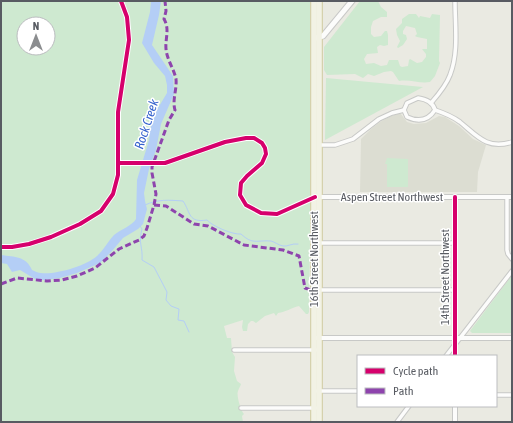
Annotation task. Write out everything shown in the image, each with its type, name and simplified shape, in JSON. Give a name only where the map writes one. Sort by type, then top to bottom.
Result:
[{"type":"main road","name":"16th Street Northwest","points":[[314,1],[317,38]]},
{"type":"main road","name":"16th Street Northwest","points":[[314,422],[316,408],[317,38],[319,1]]},
{"type":"main road","points":[[317,38],[322,36],[352,1]]},
{"type":"main road","name":"16th Street Northwest","points":[[316,408],[319,422]]},
{"type":"street","points":[[1,247],[23,246],[40,241],[80,224],[101,211],[113,194],[117,181],[118,168],[118,112],[129,40],[127,17],[121,1]]},
{"type":"street","points":[[431,103],[450,76],[455,46],[455,1]]},
{"type":"street","points":[[414,99],[422,99],[431,103],[434,106],[434,110],[427,118],[419,121],[407,117],[404,110],[407,103],[414,99]]},
{"type":"street","points":[[317,145],[335,145],[356,138],[380,118],[392,112],[404,110]]},
{"type":"street","points":[[434,110],[450,116],[482,140],[498,144],[512,142]]},
{"type":"street","name":"Aspen Street Northwest","points":[[317,197],[510,197]]},
{"type":"street","name":"14th Street Northwest","points":[[455,197],[455,290],[458,338],[455,344],[455,355]]},
{"type":"street","points":[[510,197],[507,250],[512,259]]},
{"type":"street","points":[[317,243],[455,243]]},
{"type":"street","points":[[458,338],[512,271]]},
{"type":"street","points":[[317,290],[455,290]]},
{"type":"street","points":[[316,338],[512,338]]},
{"type":"street","points":[[447,355],[455,344]]},
{"type":"street","points":[[234,350],[316,350]]},
{"type":"street","points":[[316,391],[357,391]]},
{"type":"street","points":[[497,395],[512,395]]},
{"type":"street","points":[[397,422],[408,407]]},
{"type":"street","points":[[455,407],[455,422]]},
{"type":"street","points":[[241,408],[316,408]]},
{"type":"shaded area","points":[[400,113],[407,122],[414,124],[426,123],[439,116],[445,117],[459,126],[473,139],[486,145],[478,172],[477,192],[360,192],[361,139],[380,122]]},
{"type":"green space","points":[[1,1],[312,1],[310,61],[311,171],[309,312],[306,314],[299,306],[278,313],[276,316],[274,313],[265,316],[256,323],[251,321],[248,324],[247,331],[243,331],[243,320],[224,326],[227,338],[231,338],[232,352],[235,357],[234,371],[237,381],[241,384],[238,391],[238,396],[240,406],[244,414],[242,416],[243,422],[1,422]]},
{"type":"green space","points":[[360,1],[378,1],[381,7],[387,12],[387,17],[381,17],[373,21],[371,34],[374,37],[381,36],[385,31],[387,31],[388,45],[380,45],[377,47],[378,53],[367,54],[364,59],[366,64],[374,63],[381,66],[387,65],[389,60],[398,60],[400,66],[402,67],[408,66],[410,59],[417,63],[422,62],[426,57],[426,54],[422,49],[427,49],[427,39],[415,36],[417,34],[415,28],[406,26],[403,34],[406,35],[407,39],[403,45],[398,48],[397,47],[400,41],[396,29],[402,23],[402,19],[409,14],[416,14],[419,18],[420,16],[430,18],[432,14],[440,15],[440,63],[435,76],[430,82],[399,81],[391,71],[374,76],[368,74],[363,78],[355,74],[327,75],[324,70],[324,47]]},
{"type":"green space","points":[[326,78],[423,87],[325,140]]},
{"type":"green space","points":[[387,158],[408,159],[408,187],[387,187],[387,164],[385,164]]},
{"type":"green space","points":[[512,275],[512,333],[472,333],[470,331]]},
{"type":"water","name":"Rock Creek","points":[[151,1],[161,1],[152,45],[173,76],[174,94],[161,124],[156,150],[149,169],[144,193],[147,209],[143,224],[138,229],[123,238],[100,263],[77,273],[60,278],[44,280],[35,279],[20,270],[12,272],[7,264],[1,263],[1,255],[20,258],[30,265],[32,270],[40,273],[54,273],[86,263],[99,254],[114,235],[132,224],[136,219],[137,180],[149,140],[151,123],[167,93],[165,76],[154,63],[142,43],[150,12]]},
{"type":"waterway","points":[[145,205],[168,200],[183,201],[191,216],[196,220],[207,220],[228,232],[241,234],[249,240],[271,241],[285,246],[298,244]]},
{"type":"waterway","points":[[140,226],[142,229],[140,238],[142,260],[154,267],[167,292],[166,300],[171,306],[179,309],[178,320],[184,321],[189,332]]},
{"type":"marked path","points":[[1,284],[17,278],[47,281],[62,280],[77,276],[95,268],[119,249],[139,240],[144,236],[156,194],[152,167],[169,120],[175,110],[174,102],[176,79],[166,49],[167,26],[164,19],[166,11],[165,1]]},
{"type":"marked path","points":[[154,205],[166,206],[194,224],[208,226],[244,245],[283,250],[299,256],[305,288],[311,290]]},
{"type":"cycle path","points":[[1,247],[29,244],[51,237],[80,224],[101,211],[113,194],[118,175],[118,112],[129,40],[127,17],[121,1]]},
{"type":"cycle path","points":[[118,163],[165,163],[225,142],[254,138],[262,143],[266,154],[262,163],[241,183],[240,195],[246,205],[261,213],[277,214],[315,197]]},
{"type":"cycle path","points":[[455,197],[455,355]]}]
